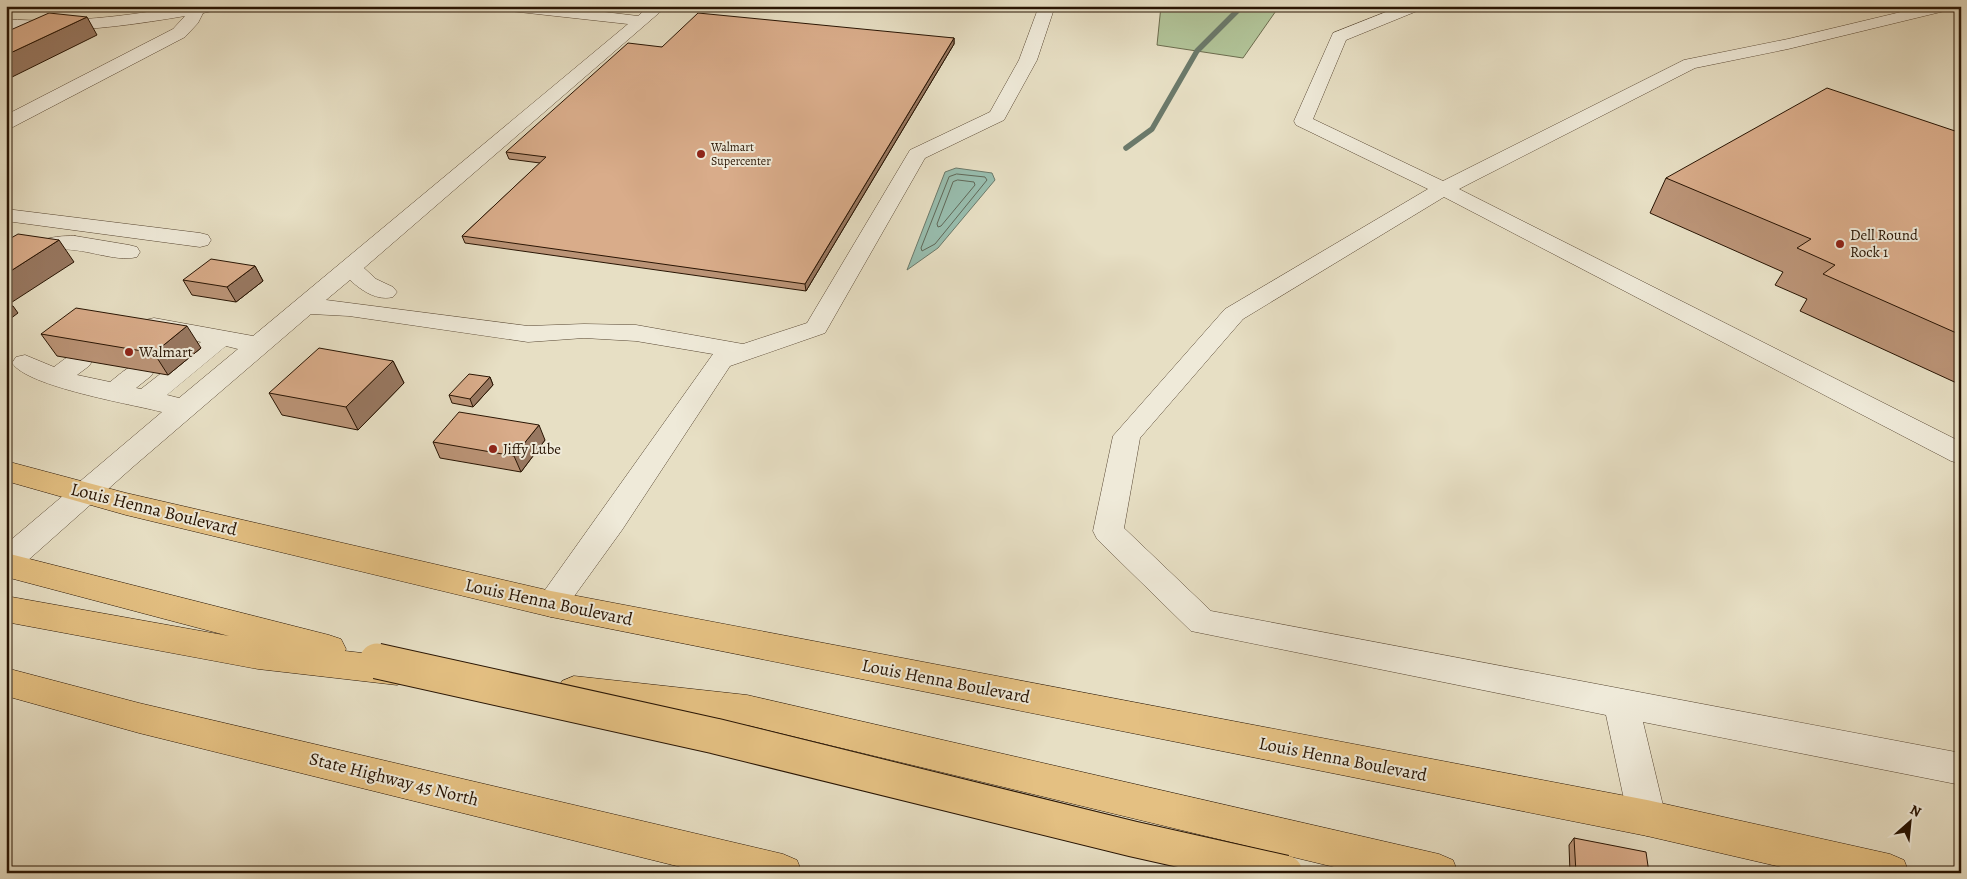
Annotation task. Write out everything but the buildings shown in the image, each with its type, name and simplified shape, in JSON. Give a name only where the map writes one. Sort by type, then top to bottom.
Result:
[{"type":"main road","name":"Louis Henna Boulevard","points":[[6,471],[86,493],[551,604],[1647,818],[1890,873]]},
{"type":"main road","points":[[6,564],[377,661],[715,736],[1133,839],[1286,873]]},
{"type":"main road","points":[[6,609],[258,655],[747,710],[1439,873]]},
{"type":"main road","name":"State Highway 45 North","points":[[6,682],[148,720],[783,873]]},
{"type":"street","points":[[6,24],[55,26],[93,24],[216,6]]},
{"type":"street","points":[[510,6],[642,21]]},
{"type":"street","points":[[6,564],[184,408],[659,6]]},
{"type":"street","points":[[551,604],[611,522],[721,360],[816,328],[917,154],[997,116],[1028,60],[1047,6]]},
{"type":"street","points":[[1416,6],[1339,37],[1303,121],[1443,189],[1961,454]]},
{"type":"street","points":[[1947,6],[1788,44],[1690,64],[1443,189],[1234,314],[1127,436],[1108,531],[1202,622],[1961,769]]},
{"type":"street","points":[[6,123],[179,33],[192,20],[196,8]]},
{"type":"street","points":[[6,214],[200,240]]},
{"type":"street","points":[[6,267],[26,254],[46,246],[69,243],[129,252]]},
{"type":"street","points":[[350,268],[368,284],[385,292]]},
{"type":"street","points":[[304,306],[349,309],[528,334],[584,331],[636,333],[745,352]]},
{"type":"street","points":[[162,333],[221,338],[259,345]]},
{"type":"street","points":[[146,399],[221,338]]},
{"type":"street","points":[[56,378],[80,360]]},
{"type":"street","points":[[25,363],[56,378],[184,408]]},
{"type":"street","points":[[89,386],[114,365]]},
{"type":"street","points":[[116,392],[142,370]]},
{"type":"street","points":[[1621,703],[1647,818]]},
{"type":"shaded area","points":[[1161,6],[1283,6],[1278,8],[1243,58],[1157,45]]},
{"type":"water","points":[[956,168],[992,173],[995,180],[938,248],[907,270],[945,172]]},
{"type":"waterway","points":[[1126,148],[1152,129],[1197,51],[1242,6]]},
{"type":"place","name":"Walmart Supercenter","points":[[701,154]]},
{"type":"place","name":"Dell Round Rock 1","points":[[1840,244]]},
{"type":"place","name":"Walmart","points":[[129,352]]},
{"type":"place","name":"Jiffy Lube","points":[[493,449]]}]
